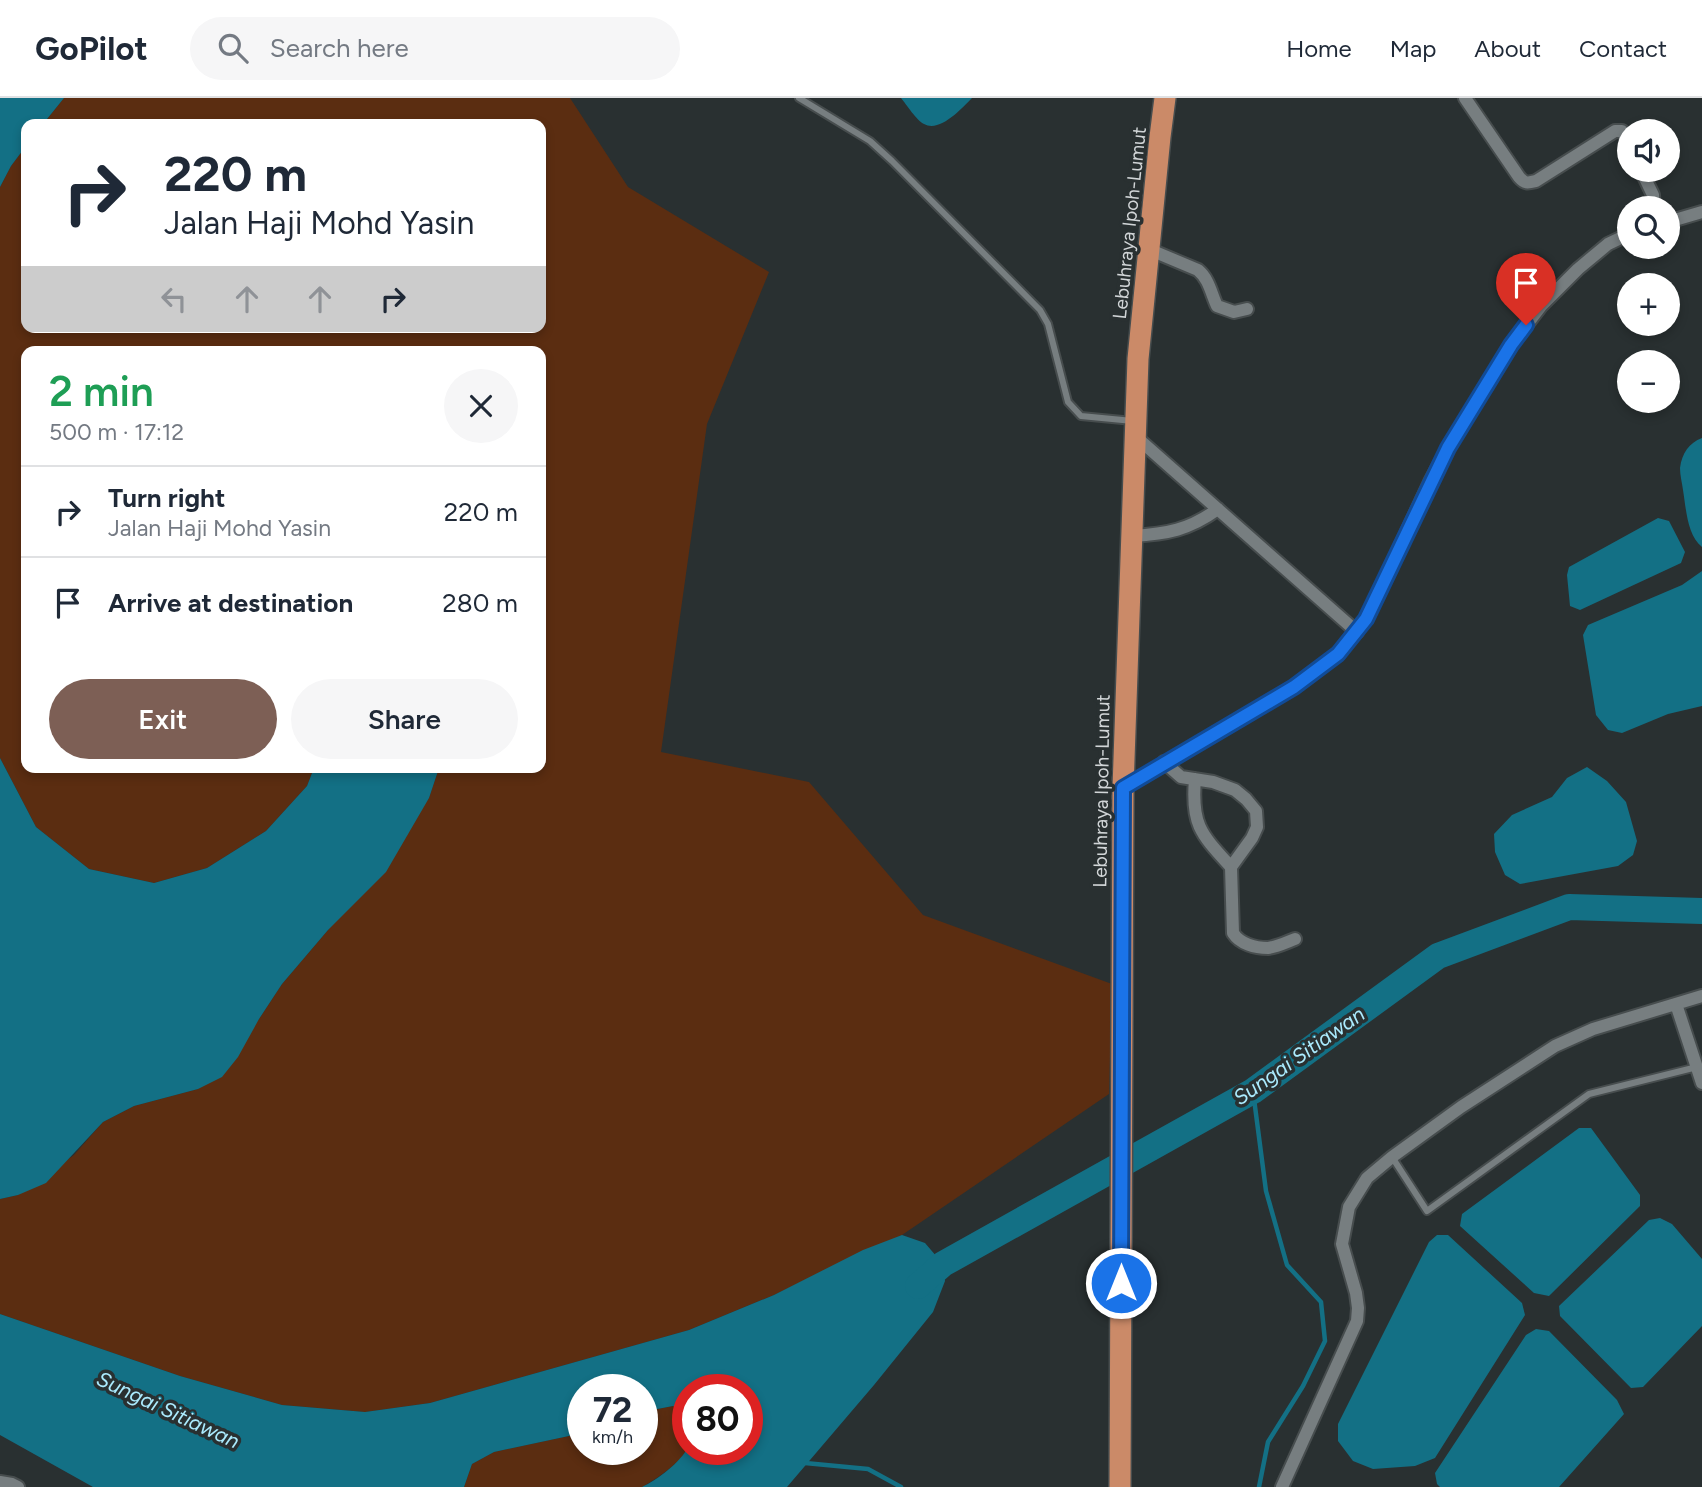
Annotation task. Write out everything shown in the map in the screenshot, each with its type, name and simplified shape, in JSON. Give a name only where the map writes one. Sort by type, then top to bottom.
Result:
[{"type":"highway","name":"Lebuhraya Ipoh-Lumut","points":[[1120,1487],[1123,788],[1138,359],[1165,98]]},
{"type":"street","points":[[1465,98],[1519,177],[1527,184],[1617,131]]},
{"type":"street","points":[[1680,218],[1702,212]]},
{"type":"street","points":[[1123,788],[1294,687],[1338,654],[1366,619],[1448,448],[1511,345],[1542,306],[1578,269],[1617,240]]},
{"type":"street","points":[[1148,249],[1198,270],[1207,279],[1217,306],[1234,312],[1247,309]]},
{"type":"street","points":[[1135,428],[1218,509],[1357,632]]},
{"type":"street","points":[[1132,536],[1175,530],[1200,522],[1218,509]]},
{"type":"street","points":[[1164,762],[1181,777],[1213,782],[1235,790],[1247,799],[1256,811],[1257,827],[1231,867],[1233,933],[1236,938],[1248,945],[1269,948],[1295,939]]},
{"type":"street","points":[[1195,779],[1194,811],[1197,824],[1231,867]]},
{"type":"street","points":[[1282,1487],[1357,1321],[1356,1293],[1342,1244],[1349,1207],[1367,1178],[1471,1101],[1555,1046],[1593,1029],[1702,996]]},
{"type":"street","points":[[1672,1005],[1702,1083]]},
{"type":"street","points":[[0,1482],[18,1487]]},
{"type":"lane","points":[[799,98],[870,141],[892,160],[1040,310],[1048,324],[1068,402],[1074,410],[1081,416],[1135,428]]},
{"type":"lane","points":[[1392,1157],[1427,1211],[1589,1094],[1697,1067]]},
{"type":"shaded area","points":[[64,98],[570,98],[628,187],[769,272],[707,424],[661,752],[809,782],[923,915],[1112,984],[1109,1094],[902,1235],[774,1295],[689,1330],[430,1403],[365,1412],[282,1405],[180,1376],[0,1314],[0,1199],[18,1195],[74,1155],[103,1122],[134,1106],[198,1089],[259,1019],[282,984],[328,930],[429,798],[437,773],[546,773],[546,346],[21,346],[21,773],[312,773],[307,786],[266,831],[207,868],[154,883],[89,869],[36,827],[0,758],[0,187],[21,153],[21,333],[546,333],[546,119],[47,119]]},
{"type":"shaded area","points":[[672,1406],[674,1465],[642,1487],[464,1487],[472,1464],[494,1452],[567,1436],[567,1465],[658,1465],[658,1409]]},
{"type":"water","points":[[0,98],[64,98],[47,119],[21,119],[21,153],[0,187]]},
{"type":"water","points":[[901,98],[972,98],[944,122],[930,126],[918,120]]},
{"type":"water","points":[[1702,438],[1702,547],[1693,536],[1688,521],[1680,468],[1687,449]]},
{"type":"water","points":[[1658,518],[1669,521],[1685,552],[1681,563],[1580,610],[1570,606],[1567,575],[1569,567]]},
{"type":"water","points":[[1702,571],[1702,706],[1668,714],[1622,733],[1608,730],[1596,715],[1583,635],[1588,625],[1682,585]]},
{"type":"water","points":[[0,758],[36,827],[89,869],[154,883],[207,868],[266,831],[307,786],[312,773],[437,773],[429,798],[386,872],[328,930],[282,984],[238,1057],[222,1077],[198,1089],[134,1106],[103,1122],[46,1183],[18,1195],[0,1199]]},
{"type":"water","points":[[1587,767],[1607,781],[1626,802],[1637,841],[1633,855],[1618,866],[1520,884],[1505,875],[1495,852],[1494,834],[1512,815],[1552,797],[1567,778]]},
{"type":"water","points":[[1579,1128],[1591,1128],[1640,1195],[1640,1206],[1549,1296],[1534,1293],[1460,1226],[1462,1214]]},
{"type":"water","points":[[1660,1218],[1672,1224],[1702,1259],[1702,1326],[1643,1387],[1631,1388],[1560,1316],[1559,1306],[1649,1220]]},
{"type":"water","points":[[902,1235],[925,1243],[943,1264],[945,1281],[933,1312],[787,1487],[642,1487],[673,1465],[763,1465],[763,1374],[672,1374],[672,1406],[658,1409],[658,1374],[567,1374],[567,1436],[494,1452],[472,1464],[464,1487],[93,1487],[0,1435],[0,1314],[180,1376],[282,1405],[365,1412],[430,1403],[689,1330],[774,1295],[863,1250]]},
{"type":"water","points":[[1437,1235],[1448,1235],[1522,1303],[1525,1315],[1435,1458],[1415,1466],[1373,1469],[1353,1461],[1338,1441],[1338,1424],[1429,1242]]},
{"type":"water","points":[[1536,1329],[1549,1331],[1617,1400],[1624,1414],[1559,1487],[1440,1487],[1435,1473],[1526,1335]]},
{"type":"waterway","name":"Sungai Sitiawan","points":[[918,1286],[943,1264],[1253,1091],[1438,956],[1569,907],[1702,911]]},
{"type":"waterway","points":[[1253,1091],[1266,1191],[1287,1265],[1321,1302],[1325,1341],[1303,1386],[1268,1442],[1259,1487]]},
{"type":"waterway","points":[[805,1463],[868,1469],[901,1487]]},
{"type":"route","points":[[1121,1283],[1123,788],[1294,687],[1338,654],[1366,619],[1448,448],[1526,325]]}]
